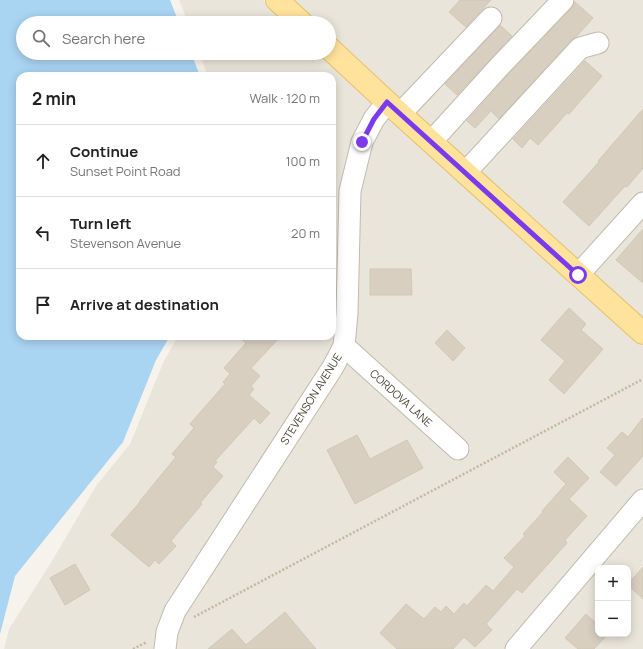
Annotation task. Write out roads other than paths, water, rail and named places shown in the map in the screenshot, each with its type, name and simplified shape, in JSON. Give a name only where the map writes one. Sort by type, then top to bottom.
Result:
[{"type":"main road","points":[[277,0],[294,16]]},
{"type":"main road","points":[[336,55],[393,108],[643,333]]},
{"type":"street","points":[[431,142],[499,67],[563,0]]},
{"type":"street","name":"STEVENSON AVENUE","points":[[166,640],[175,611],[333,367],[344,346],[347,313],[350,191],[362,142],[374,119],[393,108],[491,18]]},
{"type":"street","points":[[465,173],[580,48],[598,43]]},
{"type":"street","points":[[578,275],[643,203]]},
{"type":"street","name":"CORDOVA LANE","points":[[344,346],[458,449]]},
{"type":"street","points":[[516,649],[643,500]]},
{"type":"water","points":[[0,0],[170,0],[176,16],[16,16],[16,60],[194,60],[198,72],[16,72],[16,340],[168,340],[156,360],[123,442],[15,576],[0,634]]}]
